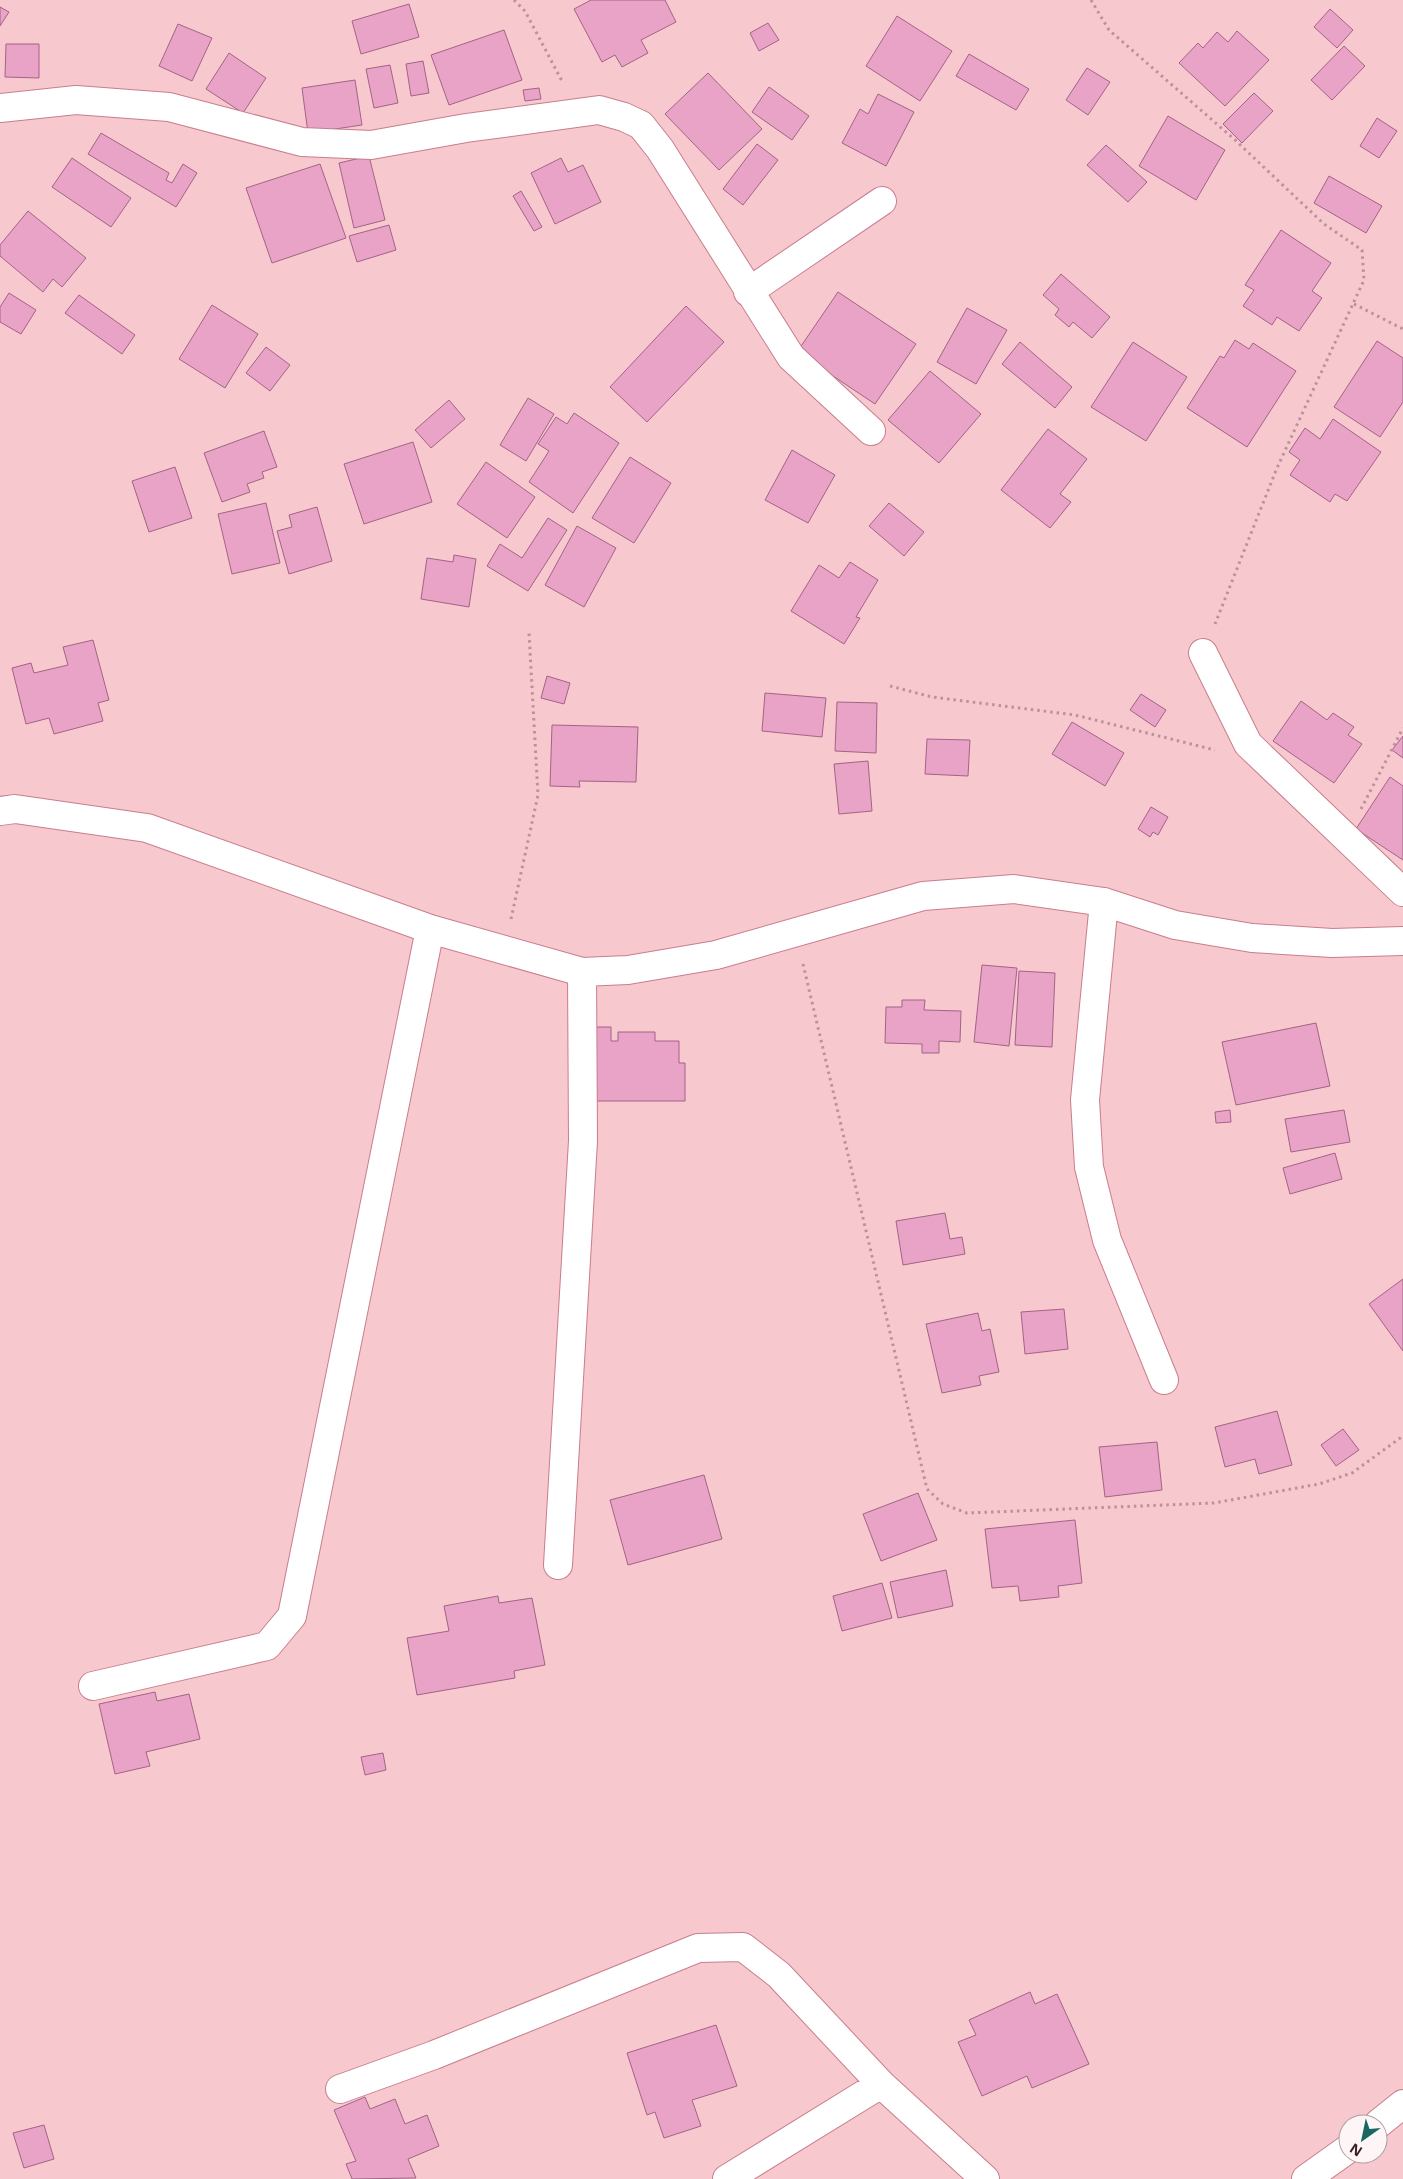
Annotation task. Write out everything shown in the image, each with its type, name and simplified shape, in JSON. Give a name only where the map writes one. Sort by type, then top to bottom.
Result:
[{"type":"street","points":[[0,108],[76,100],[169,107],[302,142],[371,145],[466,128],[578,112],[598,110],[624,117],[641,125],[660,149],[748,292],[791,357],[871,431]]},
{"type":"street","points":[[748,292],[882,201]]},
{"type":"street","points":[[1203,653],[1248,744],[1403,892]]},
{"type":"street","points":[[0,811],[16,809],[147,828],[430,930],[582,972],[628,970],[716,954],[923,896],[1014,889],[1104,902],[1175,925],[1252,938],[1332,943],[1403,941]]},
{"type":"street","points":[[1104,902],[1085,1100],[1089,1167],[1108,1240],[1164,1380]]},
{"type":"street","points":[[93,1686],[267,1646],[292,1616],[430,930]]},
{"type":"street","points":[[558,1565],[584,1141],[582,972]]},
{"type":"street","points":[[340,2089],[434,2055],[698,1948],[743,1946],[779,1975],[881,2084],[985,2179]]},
{"type":"street","points":[[727,2179],[881,2084]]},
{"type":"street","points":[[1388,2116],[1403,2104]]},
{"type":"street","points":[[1306,2179],[1338,2156]]},
{"type":"path","points":[[514,0],[525,11],[578,112]]},
{"type":"path","points":[[1091,0],[1109,30],[1234,139],[1324,224],[1362,250],[1364,280],[1278,468],[1203,653]]},
{"type":"path","points":[[1354,304],[1403,329]]},
{"type":"path","points":[[503,951],[538,795],[529,633]]},
{"type":"path","points":[[890,686],[932,697],[1075,715],[1217,750]]},
{"type":"path","points":[[1346,838],[1403,728]]},
{"type":"path","points":[[795,932],[927,1489],[942,1504],[967,1513],[1214,1503],[1319,1484],[1352,1473],[1403,1436]]},
{"type":"building","points":[[591,0],[665,0],[676,22],[641,40],[648,53],[622,67],[615,55],[602,62],[574,9]]},
{"type":"building","points":[[409,4],[419,37],[361,54],[352,21]]},
{"type":"building","points":[[0,7],[9,12],[0,26]]},
{"type":"building","points":[[1330,9],[1353,30],[1337,48],[1314,27]]},
{"type":"building","points":[[897,16],[952,51],[920,101],[866,66]]},
{"type":"building","points":[[768,23],[779,40],[759,51],[750,33]]},
{"type":"building","points":[[178,24],[212,38],[192,81],[159,66]]},
{"type":"building","points":[[504,30],[522,80],[449,105],[431,55]]},
{"type":"building","points":[[1237,31],[1269,60],[1225,106],[1179,63],[1198,43],[1203,48],[1217,32],[1228,42]]},
{"type":"building","points":[[6,44],[39,44],[39,78],[5,77]]},
{"type":"building","points":[[1344,46],[1365,66],[1332,100],[1311,80]]},
{"type":"building","points":[[229,53],[266,78],[243,113],[206,89]]},
{"type":"building","points":[[969,54],[1029,89],[1016,110],[956,76]]},
{"type":"building","points":[[423,61],[429,93],[411,96],[406,64]]},
{"type":"building","points":[[390,65],[398,103],[374,108],[366,69]]},
{"type":"building","points":[[1087,68],[1110,82],[1088,115],[1066,100]]},
{"type":"building","points":[[708,73],[762,129],[719,170],[665,114]]},
{"type":"building","points":[[355,80],[362,125],[308,133],[302,88]]},
{"type":"building","points":[[769,87],[809,116],[792,140],[752,112]]},
{"type":"building","points":[[539,88],[541,99],[525,101],[523,90]]},
{"type":"building","points":[[1254,93],[1273,111],[1242,143],[1223,124]]},
{"type":"building","points":[[878,94],[914,112],[886,166],[842,143],[860,109],[868,114]]},
{"type":"building","points":[[1168,116],[1225,150],[1196,200],[1139,166]]},
{"type":"building","points":[[1377,118],[1397,131],[1379,158],[1360,146]]},
{"type":"building","points":[[101,133],[169,173],[166,180],[172,183],[183,164],[197,173],[176,207],[88,154]]},
{"type":"building","points":[[757,144],[778,160],[743,205],[723,189]]},
{"type":"building","points":[[1106,145],[1147,182],[1128,202],[1087,165]]},
{"type":"building","points":[[369,156],[385,220],[354,228],[339,163]]},
{"type":"building","points":[[72,158],[131,198],[111,227],[52,187]]},
{"type":"building","points":[[561,158],[568,172],[583,165],[601,202],[555,224],[531,173]]},
{"type":"building","points":[[320,164],[346,238],[272,263],[246,188]]},
{"type":"building","points":[[1329,176],[1382,206],[1366,233],[1314,203]]},
{"type":"building","points":[[521,191],[542,227],[534,231],[513,196]]},
{"type":"building","points":[[28,211],[86,258],[62,287],[53,279],[43,292],[0,256],[0,245]]},
{"type":"building","points":[[389,225],[396,250],[357,262],[349,236]]},
{"type":"building","points":[[1281,230],[1331,263],[1312,291],[1322,298],[1299,331],[1277,317],[1272,325],[1243,306],[1254,290],[1245,285]]},
{"type":"building","points":[[1061,274],[1110,317],[1092,338],[1073,322],[1069,327],[1055,315],[1059,309],[1043,295]]},
{"type":"building","points":[[838,292],[916,344],[875,404],[797,352]]},
{"type":"building","points":[[9,293],[36,310],[21,334],[0,322],[0,307]]},
{"type":"building","points":[[79,295],[135,335],[122,354],[65,313]]},
{"type":"building","points":[[212,305],[258,334],[225,388],[179,359]]},
{"type":"building","points":[[686,306],[724,342],[647,422],[610,387]]},
{"type":"building","points":[[967,308],[1007,330],[976,384],[937,362]]},
{"type":"building","points":[[1235,340],[1249,349],[1253,343],[1296,371],[1247,447],[1187,408],[1220,356],[1224,358]]},
{"type":"building","points":[[1377,341],[1403,358],[1403,402],[1380,437],[1334,407]]},
{"type":"building","points":[[1020,342],[1072,387],[1055,408],[1002,364]]},
{"type":"building","points":[[1133,342],[1187,377],[1146,441],[1091,407]]},
{"type":"building","points":[[266,347],[290,365],[270,391],[246,373]]},
{"type":"building","points":[[930,371],[981,414],[939,463],[888,420]]},
{"type":"building","points":[[528,398],[554,414],[526,461],[500,445]]},
{"type":"building","points":[[449,400],[465,419],[431,448],[415,430]]},
{"type":"building","points":[[574,413],[619,443],[573,513],[529,482],[549,451],[538,444],[556,417],[567,424]]},
{"type":"building","points":[[1333,419],[1381,452],[1347,501],[1335,494],[1330,502],[1290,475],[1300,460],[1289,452],[1305,428],[1320,439]]},
{"type":"building","points":[[1048,429],[1087,459],[1060,494],[1071,502],[1050,528],[1001,490]]},
{"type":"building","points":[[264,431],[277,467],[262,472],[264,478],[247,484],[250,492],[222,502],[204,453]]},
{"type":"building","points":[[413,442],[432,502],[364,524],[344,464]]},
{"type":"building","points":[[792,450],[835,475],[808,523],[765,500]]},
{"type":"building","points":[[630,457],[671,483],[634,543],[592,518]]},
{"type":"building","points":[[486,462],[535,497],[507,538],[457,504]]},
{"type":"building","points":[[175,467],[192,518],[149,532],[132,481]]},
{"type":"building","points":[[266,503],[280,563],[232,574],[218,514]]},
{"type":"building","points":[[889,503],[924,532],[904,556],[869,526]]},
{"type":"building","points":[[317,507],[332,561],[289,574],[277,531],[292,527],[289,515]]},
{"type":"building","points":[[548,518],[567,530],[528,591],[487,566],[500,544],[522,558]]},
{"type":"building","points":[[577,526],[616,548],[584,607],[545,585]]},
{"type":"building","points":[[454,555],[476,559],[469,607],[421,599],[427,558],[453,562]]},
{"type":"building","points":[[850,562],[878,580],[856,617],[860,618],[844,644],[791,611],[819,565],[839,578]]},
{"type":"building","points":[[93,640],[109,700],[98,703],[103,721],[54,734],[49,718],[26,724],[12,668],[31,663],[34,673],[68,665],[63,647]]},
{"type":"building","points":[[547,676],[570,683],[564,704],[541,698]]},
{"type":"building","points":[[765,693],[826,698],[822,737],[762,731]]},
{"type":"building","points":[[1141,694],[1166,710],[1155,727],[1130,710]]},
{"type":"building","points":[[1301,701],[1327,720],[1333,713],[1354,727],[1348,735],[1362,744],[1334,783],[1273,741]]},
{"type":"building","points":[[837,702],[877,703],[876,753],[835,751]]},
{"type":"building","points":[[1072,722],[1124,753],[1105,786],[1052,754]]},
{"type":"building","points":[[552,725],[638,727],[636,782],[579,781],[580,787],[550,786]]},
{"type":"building","points":[[1403,736],[1403,758],[1392,750]]},
{"type":"building","points":[[927,739],[970,740],[968,776],[925,774]]},
{"type":"building","points":[[868,761],[872,811],[839,814],[834,764]]},
{"type":"building","points":[[1390,777],[1403,786],[1403,860],[1356,829]]},
{"type":"building","points":[[1151,807],[1168,817],[1158,835],[1153,832],[1150,837],[1138,829]]},
{"type":"building","points":[[982,965],[1017,968],[1009,1046],[974,1042]]},
{"type":"building","points":[[1019,971],[1055,973],[1052,1047],[1015,1045]]},
{"type":"building","points":[[902,1000],[925,1000],[924,1010],[961,1011],[960,1042],[939,1041],[939,1053],[922,1053],[922,1044],[885,1043],[886,1007],[902,1007]]},
{"type":"building","points":[[1316,1023],[1330,1086],[1236,1105],[1222,1042]]},
{"type":"building","points":[[589,1027],[611,1027],[611,1041],[618,1041],[618,1032],[655,1032],[655,1041],[679,1041],[679,1063],[685,1063],[685,1101],[589,1101]]},
{"type":"building","points":[[1230,1110],[1231,1122],[1216,1123],[1215,1112]]},
{"type":"building","points":[[1344,1110],[1350,1142],[1291,1152],[1285,1119]]},
{"type":"building","points":[[1335,1153],[1342,1179],[1290,1194],[1283,1168]]},
{"type":"building","points":[[945,1213],[950,1239],[962,1237],[965,1254],[903,1265],[896,1221]]},
{"type":"building","points":[[1403,1279],[1403,1351],[1369,1304]]},
{"type":"building","points":[[1064,1309],[1068,1349],[1025,1354],[1021,1312]]},
{"type":"building","points":[[978,1313],[982,1331],[990,1329],[999,1372],[979,1376],[981,1385],[942,1393],[926,1324]]},
{"type":"building","points":[[1277,1411],[1292,1465],[1259,1474],[1255,1459],[1225,1467],[1215,1427]]},
{"type":"building","points":[[1343,1429],[1359,1450],[1336,1466],[1321,1445]]},
{"type":"building","points":[[1157,1442],[1162,1490],[1105,1497],[1099,1447]]},
{"type":"building","points":[[704,1475],[722,1539],[628,1565],[610,1500]]},
{"type":"building","points":[[918,1493],[937,1540],[881,1561],[863,1514]]},
{"type":"building","points":[[1075,1520],[1082,1583],[1058,1586],[1059,1597],[1020,1601],[1018,1586],[992,1588],[985,1529]]},
{"type":"building","points":[[946,1570],[953,1606],[898,1618],[890,1582]]},
{"type":"building","points":[[882,1583],[892,1618],[842,1631],[833,1596]]},
{"type":"building","points":[[498,1596],[499,1603],[532,1598],[545,1665],[514,1671],[515,1678],[417,1695],[407,1638],[449,1631],[444,1606]]},
{"type":"building","points":[[155,1692],[157,1701],[189,1694],[200,1739],[146,1752],[150,1766],[115,1774],[99,1704]]},
{"type":"building","points":[[383,1753],[386,1770],[365,1775],[361,1757]]},
{"type":"building","points":[[1030,1992],[1035,2004],[1057,1994],[1089,2064],[1032,2088],[1027,2076],[982,2096],[958,2042],[976,2035],[969,2020]]},
{"type":"building","points":[[716,2025],[737,2086],[692,2100],[701,2126],[664,2138],[655,2112],[647,2115],[627,2053]]},
{"type":"building","points":[[365,2097],[370,2109],[395,2099],[405,2124],[427,2115],[439,2146],[408,2159],[416,2178],[352,2179],[346,2164],[356,2161],[334,2110]]},
{"type":"building","points":[[44,2125],[54,2159],[24,2168],[13,2133]]}]
